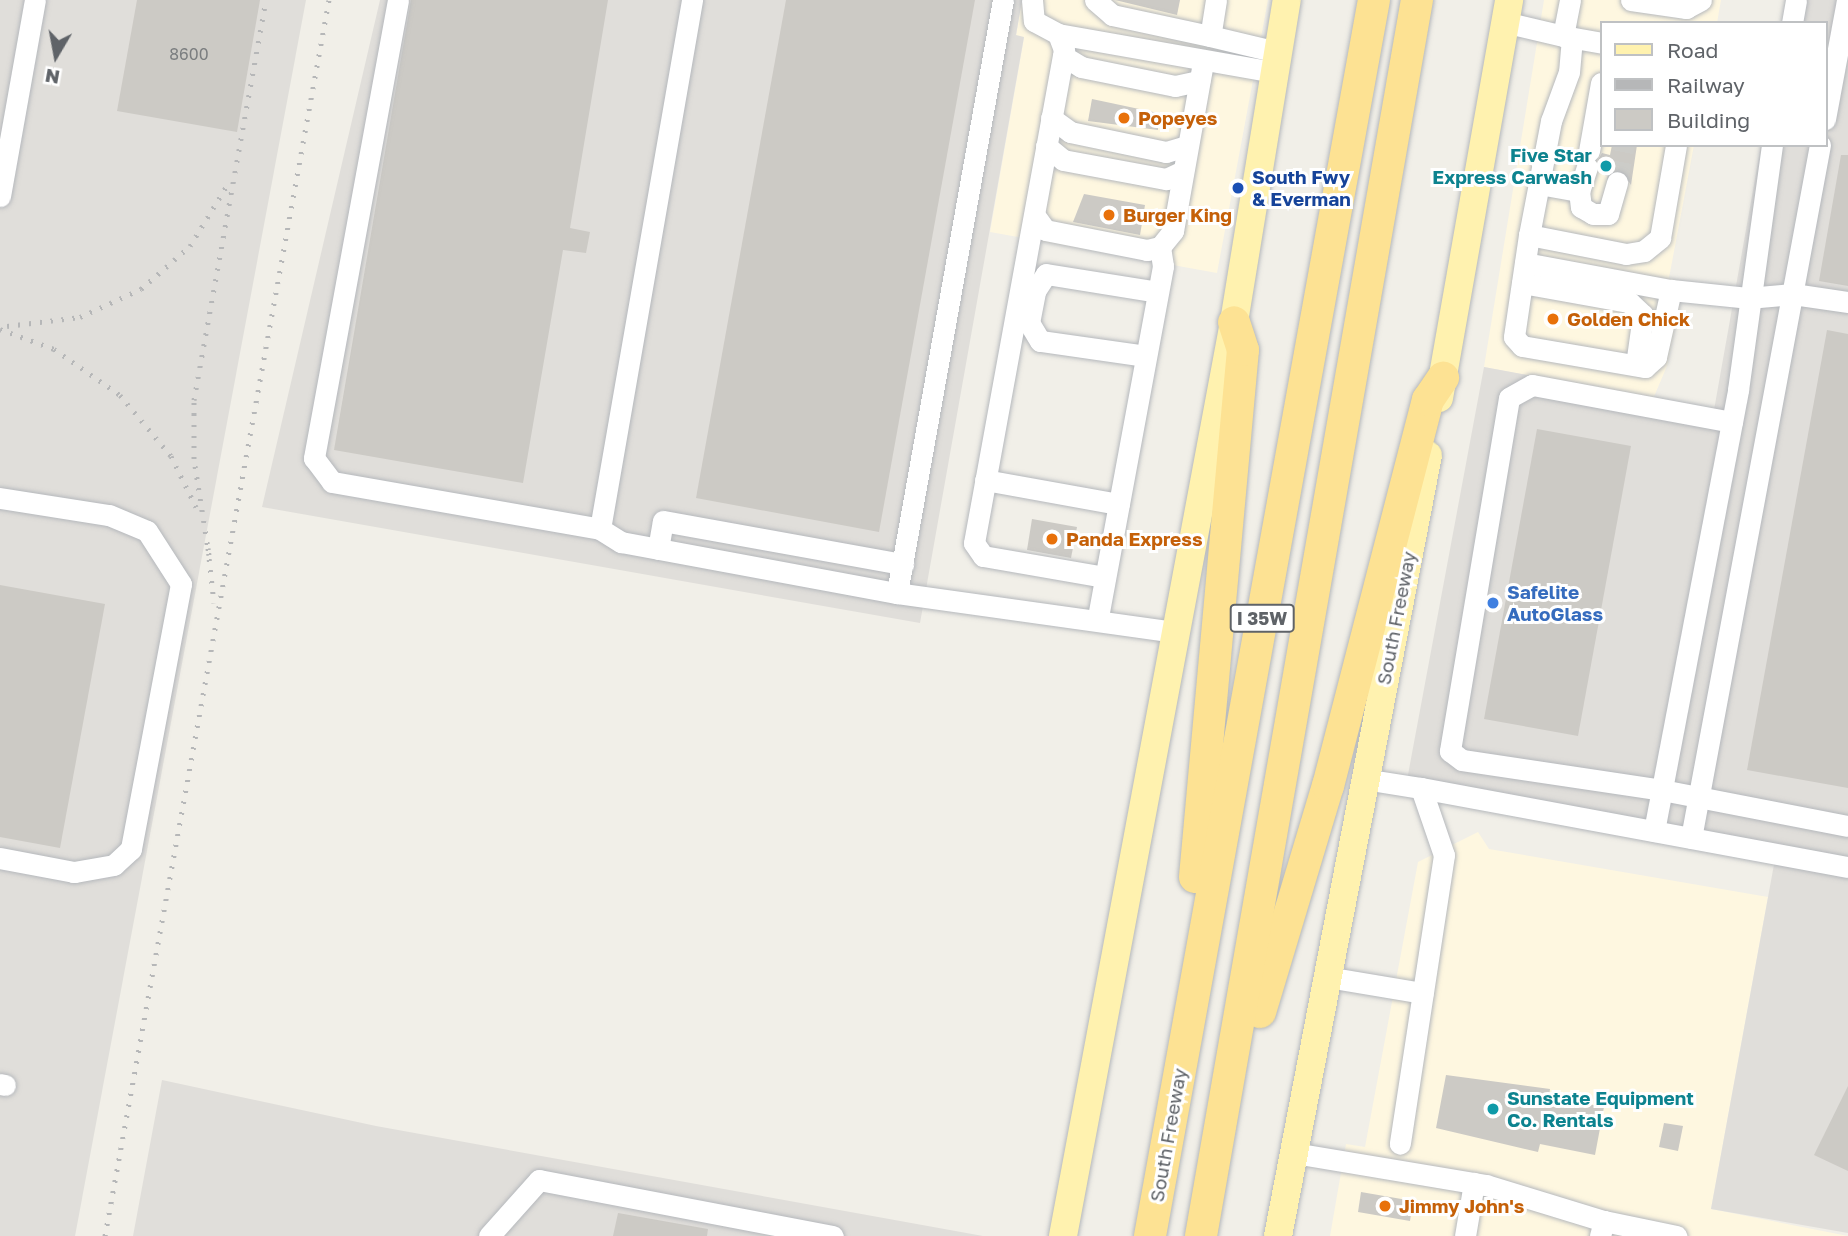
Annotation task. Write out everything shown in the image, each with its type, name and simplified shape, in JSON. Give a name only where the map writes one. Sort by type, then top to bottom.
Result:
[{"type":"highway","name":"South Freeway","points":[[1150,1236],[1374,0]]},
{"type":"highway","name":"I 35W","points":[[1201,1236],[1417,0]]},
{"type":"highway","points":[[1173,1112],[1169,1056],[1199,851],[1243,350],[1234,322]]},
{"type":"highway","points":[[1215,1236],[1264,990],[1328,786],[1428,400],[1443,378]]},
{"type":"main road","points":[[1063,1236],[1234,322],[1286,0]]},
{"type":"main road","name":"South Freeway","points":[[1278,1236],[1443,378],[1506,11]]},
{"type":"lane","points":[[0,196],[35,0]]},
{"type":"lane","points":[[398,0],[314,458],[332,482],[600,529],[621,542],[897,593],[1098,617],[1174,632]]},
{"type":"lane","points":[[600,529],[692,0]]},
{"type":"lane","points":[[897,593],[1003,0]]},
{"type":"lane","points":[[1032,0],[1034,21],[1058,34],[1201,71],[1276,62]]},
{"type":"lane","points":[[1096,0],[1112,15],[1210,36],[1276,62]]},
{"type":"lane","points":[[1210,36],[1216,0]]},
{"type":"lane","points":[[1570,0],[1569,72],[1551,121],[1529,235],[1514,337],[1522,346],[1645,366],[1656,358],[1671,290]]},
{"type":"lane","points":[[1631,0],[1686,8],[1701,0]]},
{"type":"lane","points":[[1792,21],[1796,0]]},
{"type":"lane","points":[[1827,107],[1847,0]]},
{"type":"lane","points":[[1506,11],[1568,37],[1600,43]]},
{"type":"lane","points":[[1058,34],[1063,56],[1035,216],[1036,277],[1029,323],[1033,336],[1146,356]]},
{"type":"lane","points":[[1063,56],[1081,67],[1175,86],[1201,71]]},
{"type":"lane","points":[[1098,617],[1158,292],[1160,247],[1173,231],[1201,71]]},
{"type":"lane","points":[[1600,89],[1588,159],[1578,191],[1581,207],[1608,214],[1617,182]]},
{"type":"lane","points":[[1051,118],[1070,132],[1154,149],[1187,146]]},
{"type":"lane","points":[[1046,146],[1063,160],[1166,179],[1183,171]]},
{"type":"lane","points":[[1529,235],[1626,254],[1644,251],[1660,238],[1676,147]]},
{"type":"lane","points":[[1654,831],[1732,422],[1772,147]]},
{"type":"lane","points":[[1691,838],[1820,147]]},
{"type":"lane","points":[[1539,184],[1578,191]]},
{"type":"lane","points":[[1035,216],[1045,230],[1146,250],[1160,247]]},
{"type":"lane","points":[[1524,273],[1748,298],[1793,294],[1848,302]]},
{"type":"lane","points":[[1524,273],[1629,302],[1643,315],[1636,365]]},
{"type":"lane","points":[[1036,277],[1158,292]]},
{"type":"lane","points":[[1036,277],[985,480],[976,551],[1105,577]]},
{"type":"lane","points":[[1732,422],[1532,385],[1509,398],[1450,751],[1462,760],[1662,790],[1848,826]]},
{"type":"lane","points":[[985,480],[1119,504]]},
{"type":"lane","points":[[0,498],[109,515],[147,531],[181,584],[131,849],[114,865],[74,872],[0,858]]},
{"type":"lane","points":[[659,549],[663,521],[903,564]]},
{"type":"lane","points":[[1364,779],[1848,867]]},
{"type":"lane","points":[[1400,1144],[1444,855],[1421,788]]},
{"type":"lane","points":[[1327,977],[1423,993]]},
{"type":"lane","points":[[1294,1153],[1474,1183],[1602,1228],[1676,1236]]},
{"type":"lane","points":[[489,1236],[539,1180],[833,1236]]},
{"type":"lane","points":[[1465,1236],[1474,1183]]},
{"type":"shaded area","points":[[0,0],[306,0],[75,1236],[0,1236]]},
{"type":"shaded area","points":[[380,0],[1022,0],[1016,35],[1024,37],[920,623],[262,507]]},
{"type":"shaded area","points":[[1022,0],[1268,0],[1217,273],[990,232],[1024,38],[1016,36]]},
{"type":"shaded area","points":[[1544,0],[1721,0],[1717,21],[1600,21],[1600,147],[1694,147],[1669,278],[1685,282],[1667,366],[1653,399],[1484,367]]},
{"type":"shaded area","points":[[1786,0],[1848,0],[1848,1233],[1711,1209],[1777,848],[1407,780],[1484,367],[1714,410],[1761,147],[1827,147],[1827,21],[1782,21]]},
{"type":"shaded area","points":[[1478,832],[1489,849],[1768,897],[1711,1209],[1848,1236],[1330,1236],[1346,1144],[1365,1147],[1418,862]]},
{"type":"shaded area","points":[[162,1080],[376,1126],[983,1236],[133,1236]]},
{"type":"building","points":[[137,0],[260,0],[237,132],[117,111]]},
{"type":"building","points":[[411,0],[608,0],[570,228],[590,232],[586,253],[563,250],[523,483],[334,450]]},
{"type":"building","points":[[786,0],[975,0],[879,532],[696,498]]},
{"type":"building","points":[[1115,0],[1180,0],[1177,15]]},
{"type":"building","name":"Popeyes","points":[[1092,99],[1158,113],[1158,130],[1088,121]]},
{"type":"building","points":[[1612,147],[1637,147],[1631,185],[1621,170],[1606,176],[1600,170],[1598,160],[1602,153],[1610,155]]},
{"type":"building","points":[[1841,155],[1848,155],[1848,286],[1819,281]]},
{"type":"building","name":"Burger King","points":[[1084,194],[1145,205],[1140,235],[1073,222]]},
{"type":"building","points":[[1827,330],[1848,334],[1848,788],[1747,770]]},
{"type":"building","points":[[1537,429],[1631,446],[1578,736],[1484,719]]},
{"type":"building","name":"Panda Express","points":[[1032,519],[1077,527],[1071,558],[1027,550]]},
{"type":"building","points":[[0,585],[105,604],[60,848],[0,837]]},
{"type":"building","name":"Sunstate Equipment Co. Rentals","points":[[1446,1075],[1550,1089],[1549,1097],[1604,1107],[1595,1155],[1540,1144],[1538,1152],[1436,1128]]},
{"type":"building","points":[[1848,1086],[1848,1171],[1814,1155]]},
{"type":"building","points":[[1664,1123],[1683,1126],[1678,1151],[1659,1147]]},
{"type":"building","name":"Jimmy John's","points":[[1361,1192],[1413,1201],[1410,1221],[1358,1212]]},
{"type":"building","points":[[618,1213],[708,1229],[707,1236],[613,1236]]},
{"type":"tunnel","points":[[1617,182],[1624,147]]},
{"type":"railway","points":[[209,555],[194,459],[194,400],[266,0]]},
{"type":"railway","points":[[105,1236],[329,0]]},
{"type":"railway","points":[[7,326],[80,317],[141,289],[190,246],[226,187]]},
{"type":"railway","points":[[0,329],[54,349],[120,395],[171,456],[196,507]]},
{"type":"railway","points":[[208,548],[214,603]]},
{"type":"place","name":"Popeyes","points":[[1124,118]]},
{"type":"place","name":"Five Star Express Carwash","points":[[1606,166]]},
{"type":"place","name":"South Fwy & Everman","points":[[1238,188]]},
{"type":"place","name":"Burger King","points":[[1109,215]]},
{"type":"place","name":"Golden Chick","points":[[1553,319]]},
{"type":"place","name":"Panda Express","points":[[1052,539]]},
{"type":"place","name":"Safelite AutoGlass","points":[[1493,603]]},
{"type":"place","name":"Sunstate Equipment Co. Rentals","points":[[1493,1109]]},
{"type":"place","name":"Jimmy John's","points":[[1385,1206]]}]
